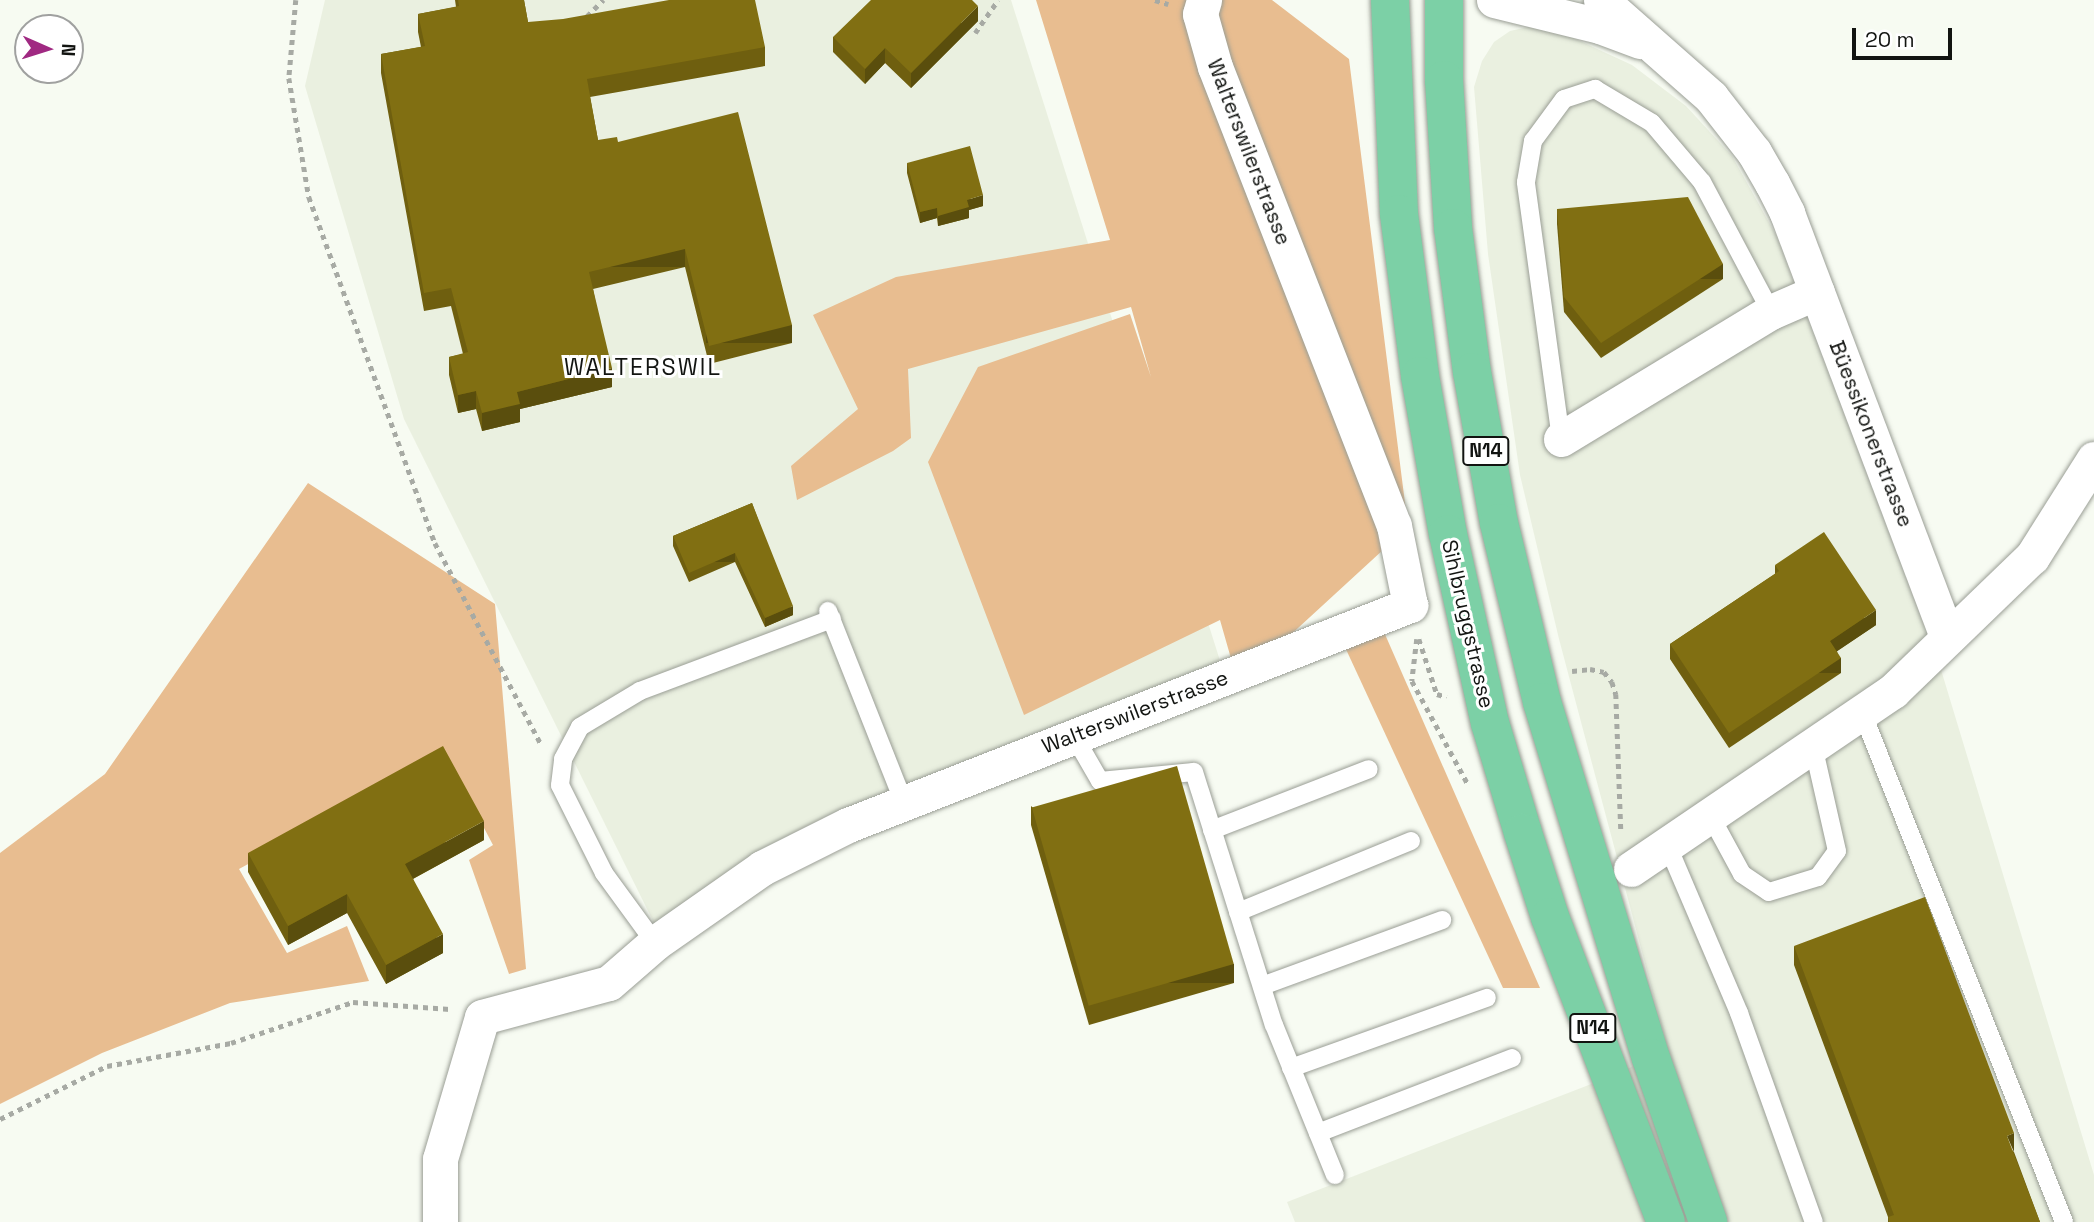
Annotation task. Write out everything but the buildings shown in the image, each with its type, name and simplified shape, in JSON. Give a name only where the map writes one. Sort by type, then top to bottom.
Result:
[{"type":"main road","name":"Sihlbruggstrasse","points":[[1390,0],[1399,214],[1420,376],[1448,534],[1490,723],[1550,917],[1666,1222]]},
{"type":"main road","name":"N14","points":[[1444,0],[1444,80],[1453,228],[1472,372],[1499,523],[1542,702],[1651,1058],[1708,1222]]},
{"type":"street","name":"Walterswilerstrasse","points":[[482,1017],[609,983],[656,943],[762,868],[848,825],[1410,605],[1394,526],[1216,67],[1200,14],[1204,0]]},
{"type":"street","name":"Büessikonerstrasse","points":[[1494,0],[1600,26],[1656,47]]},
{"type":"street","name":"Büessikonerstrasse","points":[[1601,0],[1711,97],[1754,152],[1787,213],[1947,637]]},
{"type":"street","points":[[1561,439],[1771,312],[1817,292]]},
{"type":"street","points":[[1631,869],[1894,691],[2032,557],[2094,459]]},
{"type":"street","points":[[440,1222],[440,1159],[482,1017]]},
{"type":"lane","points":[[1561,439],[1526,182],[1533,141],[1564,99],[1595,89],[1652,123],[1703,182],[1771,312]]},
{"type":"lane","points":[[656,943],[604,873],[561,785],[563,759],[580,727],[640,691],[830,614],[904,803]]},
{"type":"lane","points":[[1862,712],[2064,1222]]},
{"type":"lane","points":[[1074,736],[1100,781],[1194,772],[1262,986],[1291,1068],[1335,1175]]},
{"type":"lane","points":[[1710,815],[1742,874],[1769,892],[1818,877],[1837,851],[1813,745]]},
{"type":"lane","points":[[1212,830],[1369,769]]},
{"type":"lane","points":[[1238,912],[1411,841]]},
{"type":"lane","points":[[1667,844],[1739,1013],[1814,1222]]},
{"type":"lane","points":[[1262,986],[1442,920]]},
{"type":"lane","points":[[1291,1068],[1487,998]]},
{"type":"lane","points":[[1318,1133],[1512,1058]]},
{"type":"path","points":[[296,0],[289,78],[309,197],[435,543],[518,696],[561,785]]},
{"type":"path","points":[[582,19],[592,14],[603,0]]},
{"type":"path","points":[[975,33],[999,0]]},
{"type":"path","points":[[1418,635],[1437,694],[1452,699]]},
{"type":"path","points":[[1572,671],[1590,669],[1604,672],[1612,682],[1616,694],[1621,832],[1631,869]]},
{"type":"path","points":[[0,1119],[107,1066],[231,1043],[353,1002],[436,1006],[482,1017]]},
{"type":"shaded area","points":[[325,0],[1011,0],[1222,667],[657,929],[404,419],[305,86]]},
{"type":"shaded area","points":[[1036,0],[1272,0],[1349,59],[1408,527],[1238,683],[1220,620],[1024,715],[928,462],[978,367],[1130,314],[1151,377],[1131,307],[908,369],[911,438],[893,451],[797,500],[791,466],[858,409],[813,315],[896,277],[1110,240]]},
{"type":"shaded area","points":[[1533,26],[1567,35],[1632,65],[1686,106],[1732,156],[1776,235],[1942,673],[2094,1175],[2094,1222],[1295,1222],[1287,1202],[1612,1076],[1668,1050],[1559,639],[1520,475],[1488,254],[1474,87],[1482,61],[1494,42],[1510,31]]},
{"type":"shaded area","points":[[308,483],[495,604],[526,969],[509,974],[469,860],[493,845],[446,756],[239,869],[287,953],[347,926],[369,981],[230,1003],[102,1053],[0,1104],[0,853],[105,774]]},
{"type":"shaded area","points":[[1384,632],[1540,988],[1503,988],[1344,645]]},
{"type":"district","name":"WALTERSWIL","points":[[643,367]]}]
